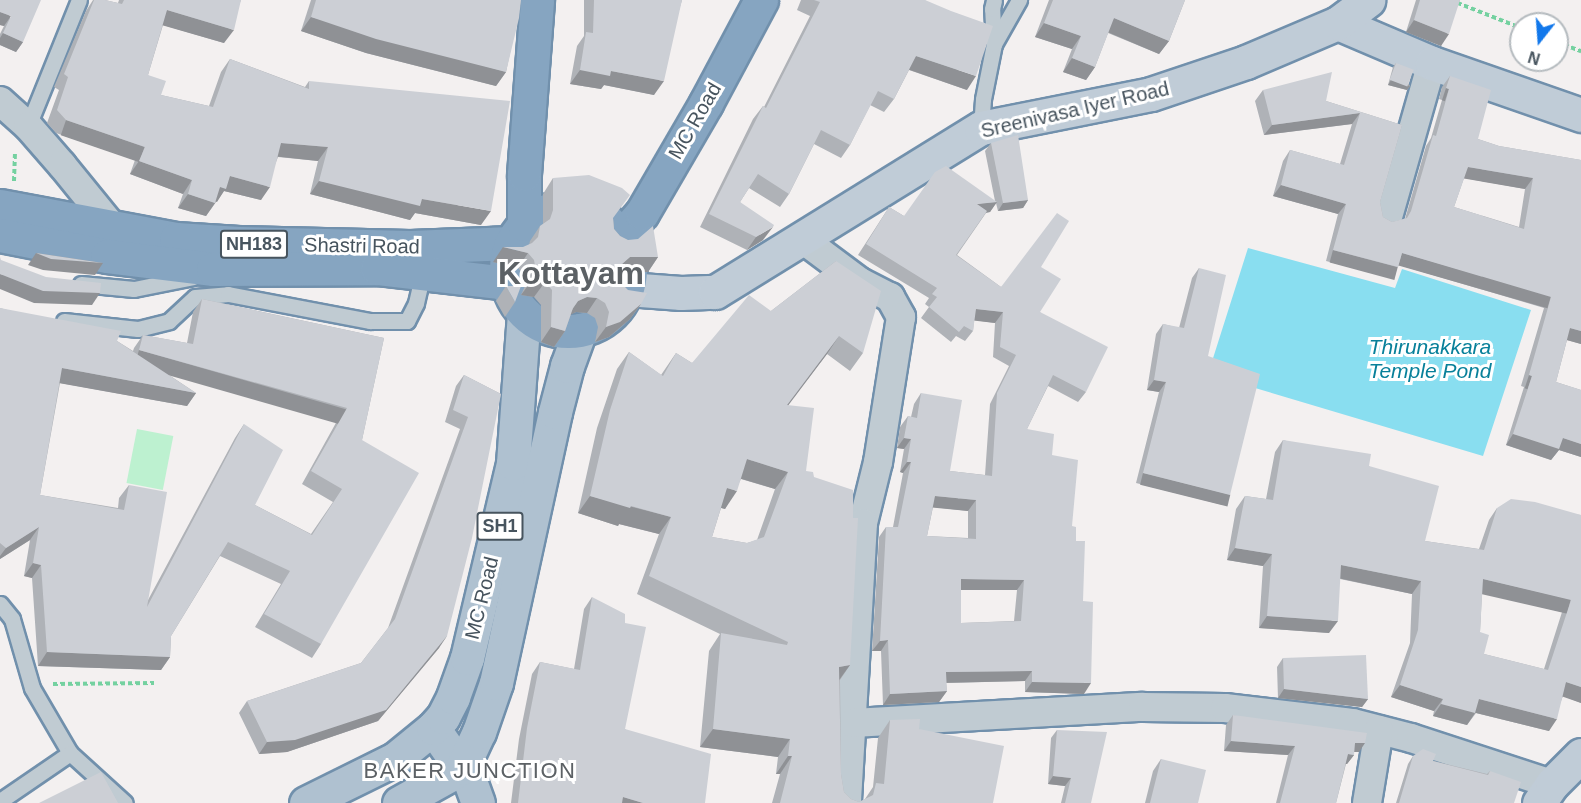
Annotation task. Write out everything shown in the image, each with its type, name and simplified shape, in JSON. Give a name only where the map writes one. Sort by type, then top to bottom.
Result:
[{"type":"highway","points":[[537,0],[525,174],[517,234],[505,263],[507,283],[511,294],[524,313],[550,328],[560,330],[580,330],[600,322],[616,308],[627,289]]},
{"type":"highway","name":"MC Road","points":[[621,237],[642,213],[706,103],[761,0]]},
{"type":"highway","name":"NH183","points":[[517,234],[548,210],[576,207],[602,217],[621,237],[628,254],[630,272],[627,289]]},
{"type":"highway","name":"Shastri Road","points":[[4,216],[117,243],[221,282],[321,267],[423,273],[507,283]]},
{"type":"highway","name":"Shastri Road","points":[[117,243],[176,239],[410,248],[517,234]]},
{"type":"main road","name":"Sreenivasa Iyer Road","points":[[627,289],[681,294],[715,292],[981,128],[1151,94],[1246,62],[1338,23],[1368,0]]},
{"type":"main road","points":[[1338,23],[1432,63],[1581,115]]},
{"type":"main road","name":"MC Road","points":[[306,803],[395,759],[433,728],[443,717],[453,697],[467,658],[497,539],[513,463],[524,313]]},
{"type":"main road","name":"MC Road","points":[[456,771],[479,732],[496,682],[555,412],[567,366],[580,330]]},
{"type":"main road","points":[[433,728],[456,771],[478,803]]},
{"type":"main road","points":[[478,803],[479,732]]},
{"type":"main road","points":[[1546,793],[1581,755]]},
{"type":"main road","points":[[399,803],[456,771]]},
{"type":"street","points":[[1388,217],[1432,63]]},
{"type":"street","points":[[15,114],[117,243]]},
{"type":"street","points":[[801,238],[860,282],[890,297],[901,317],[878,462],[863,523],[847,803]]},
{"type":"street","points":[[853,723],[1143,707],[1236,710],[1353,723],[1379,730],[1546,793]]},
{"type":"street","points":[[1367,803],[1379,730]]},
{"type":"lane","points":[[15,114],[79,0]]},
{"type":"lane","points":[[981,128],[983,99],[994,44],[992,9],[994,0]]},
{"type":"lane","points":[[994,44],[1019,0]]},
{"type":"lane","points":[[64,283],[134,290],[190,278],[221,282],[370,321],[407,321],[416,303],[423,273]]},
{"type":"lane","points":[[47,318],[138,329],[169,321],[195,297],[221,282]]},
{"type":"lane","points":[[0,604],[12,620],[32,688],[70,753],[125,803]]},
{"type":"lane","points":[[0,801],[70,753]]},
{"type":"path","points":[[1450,0],[1509,23]]},
{"type":"path","points":[[4,216],[15,114]]},
{"type":"path","points":[[32,688],[40,685],[93,682],[154,683]]},
{"type":"green space","points":[[137,429],[173,436],[163,490],[127,483]]},
{"type":"water","name":"Thirunakkara Temple Pond","points":[[1248,248],[1395,288],[1402,269],[1531,310],[1483,456],[1208,374]]},
{"type":"building","points":[[0,0],[41,0],[23,42],[3,33],[11,16],[0,12]]},
{"type":"building","points":[[94,0],[122,4],[124,0],[241,0],[234,30],[167,10],[148,75],[166,81],[161,95],[213,107],[230,59],[309,89],[309,81],[510,101],[491,211],[422,199],[420,206],[319,181],[328,147],[281,143],[270,187],[230,176],[226,189],[220,187],[215,203],[188,194],[192,180],[139,161],[145,147],[66,120],[57,110],[68,77],[64,74]]},
{"type":"building","points":[[316,0],[521,0],[506,72],[376,39],[311,17]]},
{"type":"building","points":[[594,0],[682,0],[664,81],[611,71],[610,76],[580,70],[586,32],[593,33]]},
{"type":"building","points":[[814,0],[925,0],[993,26],[976,76],[916,56],[894,99],[878,91],[850,145],[821,130],[789,194],[758,174],[740,202],[774,225],[756,237],[709,214],[763,106],[766,108],[820,2]]},
{"type":"building","points":[[1053,0],[1185,0],[1169,41],[1114,18],[1095,67],[1072,58],[1081,36],[1044,23]]},
{"type":"building","points":[[1420,0],[1460,0],[1449,34],[1414,20]]},
{"type":"building","points":[[1396,63],[1414,70],[1407,87],[1390,80]]},
{"type":"building","points":[[1332,72],[1326,101],[1402,125],[1380,202],[1383,217],[1392,222],[1407,218],[1411,211],[1433,135],[1436,136],[1449,89],[1446,88],[1450,76],[1491,90],[1478,139],[1499,146],[1581,160],[1581,331],[1570,328],[1556,382],[1581,390],[1581,444],[1563,438],[1559,449],[1513,434],[1532,376],[1529,375],[1551,297],[1402,253],[1398,267],[1333,250],[1346,204],[1281,185],[1290,150],[1344,165],[1360,113],[1272,125],[1263,90]],"holes":[[[1468,167],[1533,178],[1524,229],[1454,207]]]},
{"type":"building","points":[[1018,135],[1028,200],[1003,203],[991,143]]},
{"type":"building","points":[[946,166],[997,202],[977,204],[987,211],[956,255],[1001,287],[1057,213],[1069,221],[1041,267],[1061,279],[1040,312],[1108,347],[1086,392],[1053,375],[1027,429],[1054,434],[1052,455],[1078,460],[1072,526],[1076,527],[1076,541],[1085,541],[1083,601],[1093,602],[1091,683],[1032,682],[1032,671],[946,672],[947,691],[890,694],[888,640],[880,641],[886,527],[898,527],[911,462],[907,462],[911,439],[904,438],[908,416],[917,418],[921,393],[962,400],[950,471],[992,476],[997,393],[1016,355],[1000,347],[1003,312],[976,309],[973,331],[964,326],[959,332],[929,307],[937,297],[932,294],[937,288],[866,244],[889,207],[904,216],[935,172]],"holes":[[[935,496],[976,500],[976,539],[927,536]],[[961,579],[1024,580],[1021,621],[961,623]]]},
{"type":"building","points":[[589,175],[622,188],[630,195],[613,218],[614,229],[628,240],[638,239],[653,226],[658,257],[630,257],[622,264],[619,273],[621,283],[628,290],[647,293],[641,304],[620,322],[606,327],[609,312],[605,303],[597,298],[587,297],[578,301],[573,308],[565,331],[551,327],[552,290],[545,282],[532,280],[536,271],[534,260],[528,253],[503,247],[523,247],[538,237],[540,226],[550,219],[553,210],[553,178]]},
{"type":"building","points":[[36,253],[103,263],[51,259]]},
{"type":"building","points":[[0,257],[1,260],[46,277],[101,283],[100,293],[43,291],[0,274]]},
{"type":"building","points":[[836,261],[881,291],[863,353],[839,336],[787,405],[814,408],[806,471],[813,472],[814,477],[853,490],[853,518],[858,518],[850,665],[839,667],[841,774],[844,792],[851,799],[859,802],[873,795],[876,783],[884,784],[890,720],[920,719],[919,729],[1004,746],[993,803],[780,803],[792,756],[788,756],[790,739],[713,729],[721,633],[787,645],[788,642],[649,576],[671,517],[590,496],[610,410],[629,352],[663,376],[676,353],[692,363],[749,295],[771,311]],"holes":[[[747,459],[788,472],[764,537],[747,543],[712,537],[727,488],[737,491]]]},
{"type":"building","points":[[1199,268],[1226,275],[1208,356],[1260,374],[1230,495],[1143,473],[1166,382],[1154,380],[1163,324],[1184,328]]},
{"type":"building","points":[[506,286],[521,286],[515,302],[514,300]]},
{"type":"building","points":[[202,299],[384,338],[362,440],[419,473],[321,644],[264,614],[290,571],[228,542],[171,636],[170,657],[47,652],[41,565],[33,563],[39,527],[6,548],[0,543],[0,308],[121,331],[117,341],[196,393],[62,368],[40,495],[124,510],[129,485],[167,492],[147,607],[244,424],[283,450],[255,505],[312,535],[342,489],[311,471],[347,408],[139,350],[143,335],[193,344]]},
{"type":"building","points":[[464,375],[501,394],[472,538],[447,636],[386,710],[295,740],[267,742],[247,701],[361,663],[395,619],[468,417],[453,410]]},
{"type":"building","points":[[1283,440],[1371,454],[1369,466],[1439,486],[1425,541],[1484,550],[1497,508],[1511,499],[1535,502],[1581,515],[1581,687],[1566,682],[1557,719],[1479,699],[1475,713],[1441,704],[1443,699],[1400,685],[1418,630],[1421,581],[1341,565],[1338,621],[1267,616],[1272,554],[1235,548],[1245,496],[1273,500]],"holes":[[[1483,579],[1571,600],[1548,670],[1484,654],[1489,635],[1480,632]]]},
{"type":"building","points":[[592,597],[625,614],[625,623],[646,627],[625,729],[711,754],[705,803],[643,803],[623,797],[622,803],[518,803],[527,728],[540,662],[580,670]]},
{"type":"building","points":[[1366,655],[1368,699],[1284,689],[1283,658]]},
{"type":"building","points":[[1233,715],[1367,733],[1365,743],[1355,743],[1354,755],[1348,754],[1336,803],[1280,803],[1295,746],[1231,741]]},
{"type":"building","points":[[1057,730],[1107,732],[1091,803],[1065,803],[1071,778],[1053,776]]},
{"type":"building","points":[[1423,749],[1436,754],[1433,761],[1488,775],[1490,771],[1521,782],[1514,803],[1399,803],[1413,756]]},
{"type":"building","points":[[1161,759],[1206,770],[1198,803],[1150,803]]},
{"type":"building","points":[[101,772],[118,803],[39,803]]},
{"type":"district","name":"Kottayam","points":[[571,273]]},
{"type":"district","name":"BAKER JUNCTION","points":[[470,771]]}]
